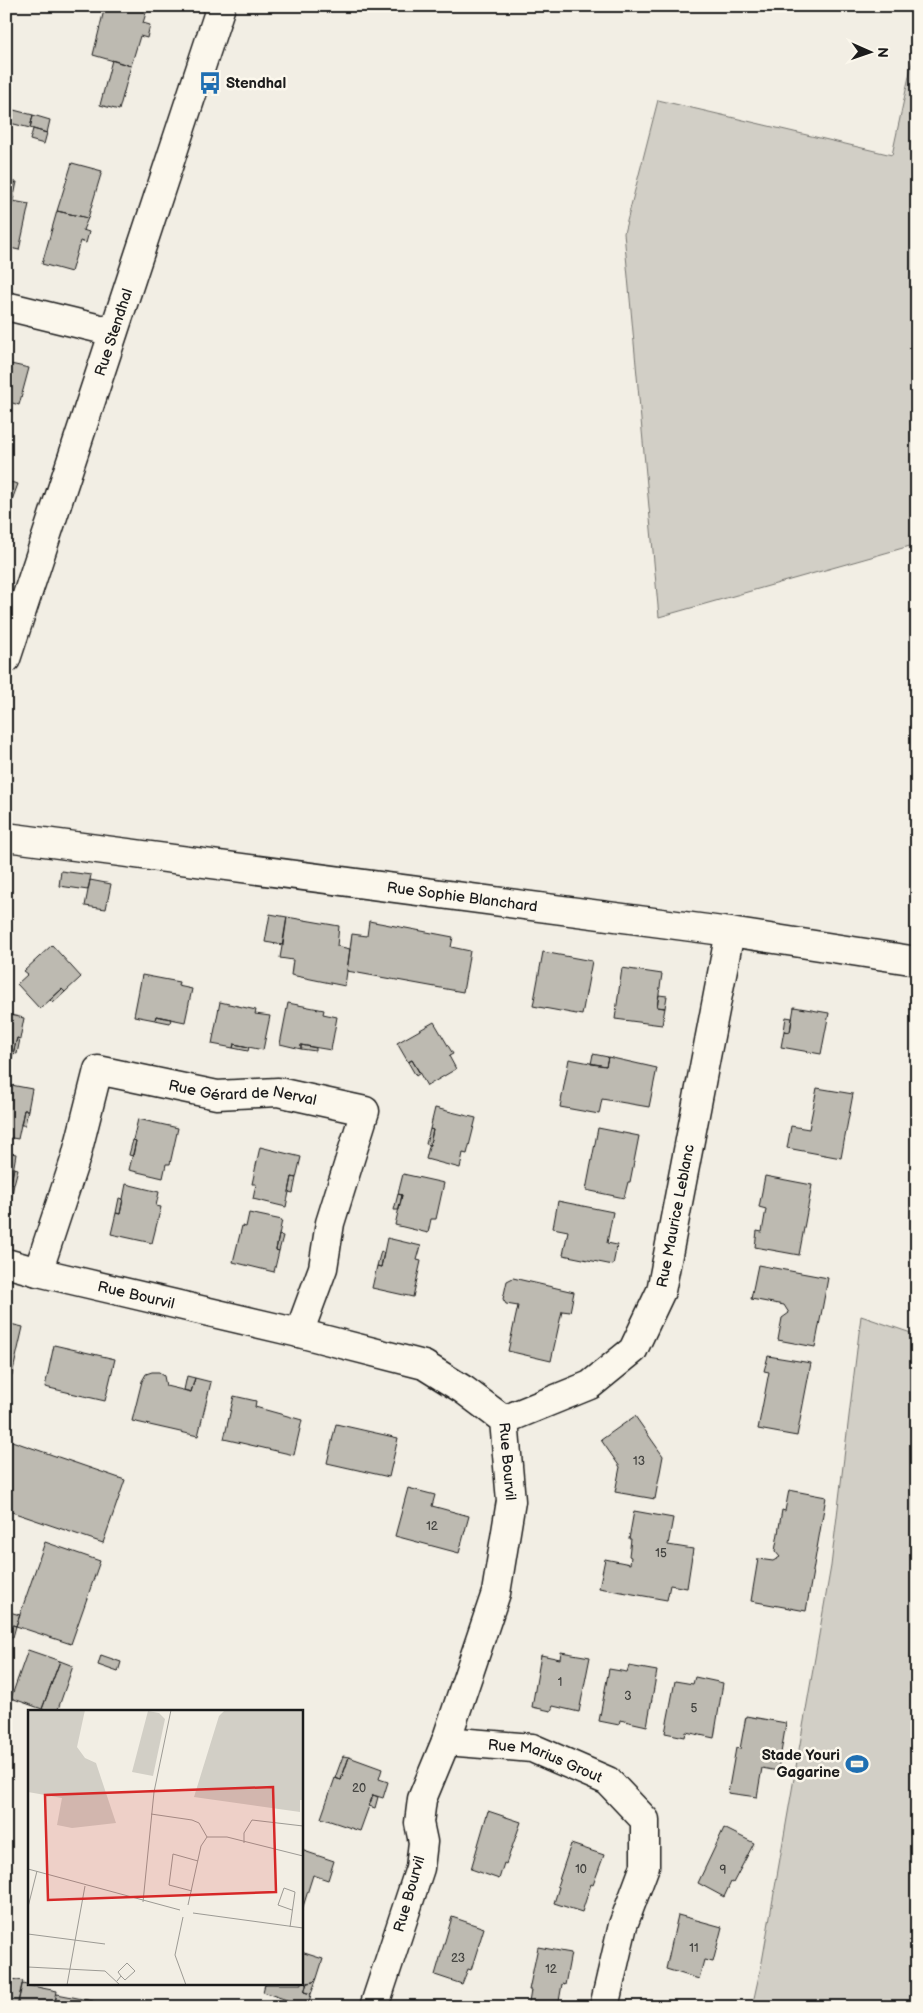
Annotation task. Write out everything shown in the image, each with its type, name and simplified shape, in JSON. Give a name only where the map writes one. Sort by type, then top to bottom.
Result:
[{"type":"street","name":"Rue Stendhal","points":[[6,659],[221,6]]},
{"type":"street","points":[[6,306],[113,332]]},
{"type":"street","name":"Rue Sophie Blanchard","points":[[6,837],[730,932],[917,961]]},
{"type":"street","name":"Rue Maurice Leblanc","points":[[504,1420],[590,1385],[633,1350],[657,1300],[661,1291],[730,932]]},
{"type":"street","name":"Rue Gérard de Nerval","points":[[38,1272],[76,1157],[98,1070],[217,1095],[278,1092],[365,1111],[330,1223],[323,1268],[299,1333]]},
{"type":"street","name":"Rue Bourvil","points":[[6,1263],[424,1365],[464,1390],[504,1420],[511,1501],[496,1593],[446,1741],[422,1799],[420,1868],[374,2007]]},
{"type":"street","name":"Rue Marius Grout","points":[[446,1741],[532,1748],[608,1781],[645,1820],[645,1866],[623,1925],[604,2007]]},
{"type":"shaded area","points":[[917,39],[917,544],[659,617],[624,233],[658,100],[892,155]]},
{"type":"shaded area","name":"Stade Youri Gagarine","points":[[861,1316],[917,1335],[917,2007],[752,2007],[762,1962],[831,1566]]},
{"type":"building","points":[[105,6],[148,6],[143,23],[150,25],[147,38],[140,36],[131,66],[93,55]]},
{"type":"building","points":[[112,60],[131,66],[119,110],[100,105]]},
{"type":"building","points":[[6,108],[33,115],[30,128],[6,122]]},
{"type":"building","points":[[33,115],[50,120],[47,133],[30,128]]},
{"type":"building","points":[[33,129],[47,133],[44,144],[30,140]]},
{"type":"building","points":[[72,163],[102,171],[88,218],[57,211]]},
{"type":"building","points":[[6,180],[15,182],[6,220]]},
{"type":"building","points":[[15,182],[17,182],[9,220],[6,220]]},
{"type":"building","points":[[13,201],[29,204],[19,250],[6,247],[6,229]]},
{"type":"building","points":[[57,211],[88,218],[83,230],[89,232],[86,243],[80,241],[71,272],[42,264]]},
{"type":"building","points":[[6,363],[29,368],[19,405],[6,401]]},
{"type":"building","points":[[6,481],[18,484],[6,516]]},
{"type":"building","points":[[61,871],[91,875],[88,890],[59,886]]},
{"type":"building","points":[[90,880],[111,884],[106,909],[85,906]]},
{"type":"building","points":[[270,914],[287,917],[283,945],[265,942]]},
{"type":"building","points":[[287,917],[339,926],[337,946],[350,949],[345,986],[291,975],[293,960],[280,958]]},
{"type":"building","points":[[369,921],[453,937],[451,947],[470,951],[463,992],[347,971],[352,934],[367,936]]},
{"type":"building","points":[[52,945],[81,977],[65,992],[62,989],[40,1009],[17,984],[28,974],[24,971]]},
{"type":"building","points":[[543,952],[592,961],[582,1015],[533,1006]]},
{"type":"building","points":[[622,968],[662,974],[657,1007],[665,1008],[662,1025],[615,1019]]},
{"type":"building","points":[[142,975],[179,982],[178,986],[192,989],[185,1022],[156,1016],[155,1020],[134,1016]]},
{"type":"building","points":[[62,989],[65,992],[53,1003],[50,1000]]},
{"type":"building","points":[[659,995],[667,996],[665,1008],[657,1007]]},
{"type":"building","points":[[220,1002],[256,1010],[255,1014],[270,1016],[263,1050],[234,1044],[233,1048],[212,1044]]},
{"type":"building","points":[[288,1003],[324,1010],[323,1014],[337,1017],[331,1050],[301,1045],[301,1049],[280,1044]]},
{"type":"building","points":[[794,1007],[829,1013],[821,1054],[781,1047],[784,1031],[790,1032]]},
{"type":"building","points":[[6,1014],[24,1018],[20,1039],[17,1038],[10,1067],[6,1067]]},
{"type":"building","points":[[156,1016],[171,1019],[170,1023],[155,1020]]},
{"type":"building","points":[[786,1017],[792,1018],[790,1032],[784,1031]]},
{"type":"building","points":[[434,1022],[453,1054],[449,1056],[456,1069],[427,1086],[412,1060],[408,1062],[397,1043]]},
{"type":"building","points":[[17,1038],[20,1039],[17,1054],[13,1053]]},
{"type":"building","points":[[234,1044],[249,1047],[248,1051],[233,1048]]},
{"type":"building","points":[[301,1045],[316,1048],[316,1051],[301,1049]]},
{"type":"building","points":[[593,1054],[608,1057],[606,1066],[591,1064]]},
{"type":"building","points":[[608,1057],[657,1068],[649,1107],[602,1099],[599,1114],[560,1107],[569,1059],[606,1066]]},
{"type":"building","points":[[412,1060],[420,1073],[416,1076],[408,1062]]},
{"type":"building","points":[[6,1084],[32,1089],[28,1110],[24,1110],[18,1139],[6,1137]]},
{"type":"building","points":[[817,1088],[853,1094],[841,1158],[787,1148],[791,1126],[809,1129]]},
{"type":"building","points":[[435,1108],[476,1118],[467,1154],[463,1153],[460,1168],[426,1159],[433,1130],[430,1129]]},
{"type":"building","points":[[24,1110],[28,1110],[25,1125],[21,1125]]},
{"type":"building","points":[[138,1119],[178,1128],[170,1164],[166,1164],[163,1178],[129,1170],[136,1141],[133,1140]]},
{"type":"building","points":[[598,1128],[639,1136],[630,1182],[628,1182],[624,1198],[586,1190]]},
{"type":"building","points":[[430,1129],[433,1130],[430,1145],[426,1144]]},
{"type":"building","points":[[133,1140],[136,1141],[133,1156],[129,1155]]},
{"type":"building","points":[[260,1147],[301,1157],[296,1178],[292,1177],[286,1207],[253,1199],[256,1184],[252,1184]]},
{"type":"building","points":[[6,1152],[16,1154],[11,1183],[14,1184],[10,1205],[6,1204]]},
{"type":"building","points":[[14,1168],[18,1169],[14,1184],[11,1183]]},
{"type":"building","points":[[403,1174],[444,1183],[436,1219],[431,1219],[428,1233],[395,1225],[402,1195],[398,1194]]},
{"type":"building","points":[[765,1176],[812,1185],[799,1255],[755,1247],[757,1231],[762,1232],[766,1209],[759,1207]]},
{"type":"building","points":[[292,1177],[296,1178],[293,1193],[289,1192]]},
{"type":"building","points":[[126,1184],[159,1192],[156,1206],[161,1207],[152,1243],[111,1234],[116,1213],[120,1214]]},
{"type":"building","points":[[398,1194],[402,1195],[399,1210],[394,1210]]},
{"type":"building","points":[[119,1198],[123,1199],[120,1214],[116,1213]]},
{"type":"building","points":[[558,1201],[613,1212],[607,1243],[617,1245],[613,1265],[563,1255],[568,1231],[553,1228]]},
{"type":"building","points":[[249,1213],[282,1220],[276,1250],[279,1251],[274,1272],[233,1262],[242,1226],[246,1227]]},
{"type":"building","points":[[279,1235],[283,1236],[279,1251],[276,1250]]},
{"type":"building","points":[[387,1238],[421,1246],[417,1260],[421,1261],[413,1297],[372,1288],[377,1266],[381,1267]]},
{"type":"building","points":[[381,1251],[384,1253],[381,1267],[377,1266]]},
{"type":"building","points":[[758,1265],[828,1278],[815,1347],[778,1340],[782,1318],[789,1313],[784,1305],[751,1299]]},
{"type":"building","points":[[513,1278],[574,1292],[570,1312],[562,1311],[551,1361],[508,1351],[518,1306],[506,1304],[503,1299],[507,1281]]},
{"type":"building","points":[[6,1323],[23,1327],[12,1375],[6,1374]]},
{"type":"building","points":[[54,1345],[115,1359],[105,1401],[45,1387]]},
{"type":"building","points":[[768,1356],[811,1363],[797,1436],[758,1429],[769,1372],[764,1371]]},
{"type":"building","points":[[159,1372],[164,1376],[166,1386],[191,1392],[195,1378],[211,1382],[198,1436],[132,1421],[142,1381],[146,1374]]},
{"type":"building","points":[[187,1376],[195,1378],[191,1392],[184,1390]]},
{"type":"building","points":[[234,1396],[256,1401],[255,1407],[302,1420],[294,1455],[224,1439]]},
{"type":"building","points":[[635,1416],[663,1456],[655,1499],[615,1492],[620,1467],[601,1440]]},
{"type":"building","points":[[336,1424],[398,1438],[389,1477],[327,1463]]},
{"type":"building","points":[[6,1439],[125,1480],[103,1543],[6,1510]]},
{"type":"building","points":[[408,1488],[435,1495],[432,1506],[469,1516],[459,1553],[395,1536]]},
{"type":"building","points":[[789,1490],[826,1497],[806,1611],[751,1601],[758,1559],[773,1561],[780,1557],[775,1551],[782,1510],[785,1511]]},
{"type":"building","points":[[634,1511],[673,1518],[668,1545],[693,1549],[687,1588],[670,1585],[667,1600],[599,1588],[605,1559],[630,1564],[631,1539],[629,1539]]},
{"type":"building","points":[[45,1542],[100,1561],[71,1644],[16,1626]]},
{"type":"building","points":[[6,1611],[20,1615],[16,1626],[6,1623]]},
{"type":"building","points":[[6,1623],[16,1626],[13,1637],[6,1635]]},
{"type":"building","points":[[28,1650],[60,1661],[42,1709],[11,1698]]},
{"type":"building","points":[[561,1652],[590,1657],[579,1712],[553,1706],[551,1711],[532,1707],[541,1655],[560,1659]]},
{"type":"building","points":[[101,1655],[121,1662],[118,1672],[98,1665]]},
{"type":"building","points":[[60,1661],[73,1666],[58,1710],[42,1709]]},
{"type":"building","points":[[629,1666],[657,1671],[647,1726],[620,1720],[619,1725],[599,1721],[609,1669],[627,1672]]},
{"type":"building","points":[[695,1677],[723,1683],[714,1738],[686,1732],[685,1737],[665,1733],[675,1681],[693,1684]]},
{"type":"building","points":[[746,1716],[786,1723],[778,1771],[762,1768],[757,1797],[728,1793],[736,1748],[740,1749]]},
{"type":"building","points":[[343,1756],[349,1757],[341,1780],[335,1778]]},
{"type":"building","points":[[349,1757],[382,1769],[379,1779],[388,1782],[383,1798],[373,1795],[360,1831],[321,1818],[335,1778],[341,1780]]},
{"type":"building","points":[[373,1795],[378,1797],[375,1808],[369,1806]]},
{"type":"building","points":[[488,1811],[521,1822],[499,1879],[471,1869]]},
{"type":"building","points":[[724,1828],[754,1843],[724,1897],[698,1883]]},
{"type":"building","points":[[571,1844],[604,1855],[593,1885],[591,1884],[582,1912],[554,1903],[559,1887],[557,1886]]},
{"type":"building","points":[[302,1850],[334,1861],[328,1880],[313,1875],[302,1910]]},
{"type":"building","points":[[678,1915],[722,1927],[713,1962],[704,1960],[699,1979],[666,1969]]},
{"type":"building","points":[[452,1917],[484,1928],[471,1970],[468,1969],[462,1984],[435,1975]]},
{"type":"building","points":[[538,1947],[571,1953],[565,1985],[562,1984],[558,2007],[528,2007],[531,1990],[529,1990]]},
{"type":"building","points":[[302,1952],[323,1959],[317,1978],[313,1982],[307,1983],[304,1992],[311,1994],[308,2007],[263,1992],[264,1986],[302,1986]]},
{"type":"building","points":[[6,1978],[23,1981],[17,2007],[6,2007]]},
{"type":"building","points":[[317,1978],[311,1994],[304,1992],[307,1983],[313,1982]]},
{"type":"building","points":[[22,1984],[57,1991],[54,2007],[17,2007]]},
{"type":"building","points":[[57,1994],[93,2001],[91,2007],[54,2007]]},
{"type":"place","name":"Stendhal","points":[[210,83]]},
{"type":"place","name":"Stade Youri Gagarine","points":[[857,1764]]}]
